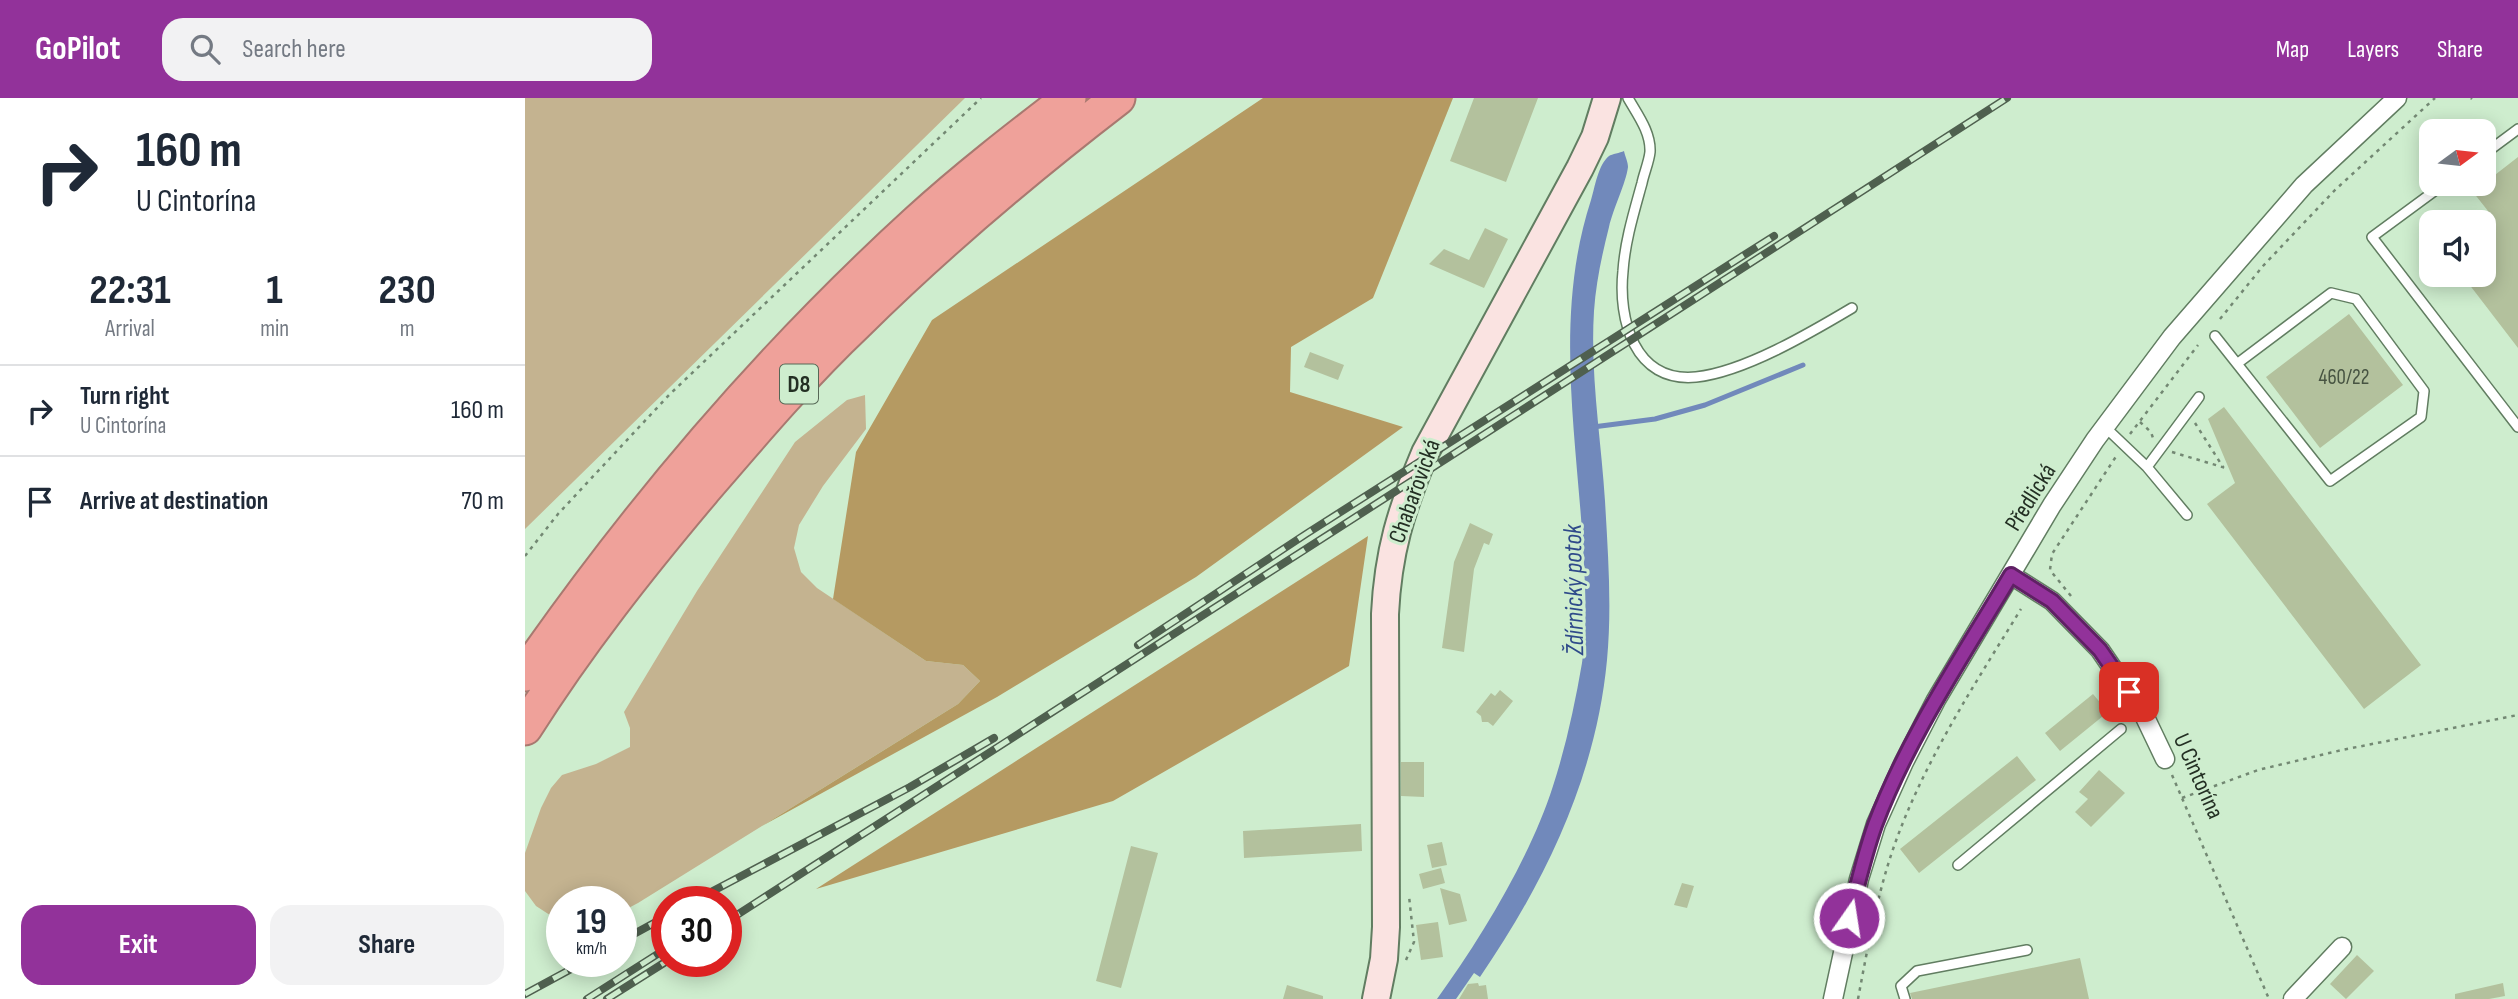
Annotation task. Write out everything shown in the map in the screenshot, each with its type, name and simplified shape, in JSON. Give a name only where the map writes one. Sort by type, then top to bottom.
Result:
[{"type":"highway","name":"D8","points":[[525,674],[571,607],[637,522],[732,410],[832,305],[917,222],[1007,145],[1069,98]]},
{"type":"highway","name":"D8","points":[[528,723],[595,625],[661,540],[755,430],[855,324],[1031,165],[1118,98]]},
{"type":"main road","name":"Chabařovická","points":[[1376,999],[1384,959],[1386,927],[1385,614],[1388,565],[1395,532],[1425,453],[1617,100]]},
{"type":"street","name":"Předlická","points":[[1833,999],[1859,879],[1876,824],[1936,700],[2052,505],[2105,427],[2172,337],[2304,185],[2397,98]]},
{"type":"street","name":"U Cintorína","points":[[2011,575],[2052,601],[2100,650],[2143,713],[2165,759]]},
{"type":"street","points":[[2293,999],[2342,947]]},
{"type":"lane","points":[[1617,100],[1648,135],[1650,153],[1627,241],[1623,271],[1624,315],[1632,342],[1641,355],[1663,372],[1696,377],[1744,363],[1800,339],[1852,308]]},
{"type":"lane","points":[[2496,145],[2518,129]]},
{"type":"lane","points":[[2428,196],[2372,237],[2518,427]]},
{"type":"lane","points":[[2215,336],[2330,481],[2421,417],[2424,391],[2356,299],[2331,293],[2238,363]]},
{"type":"lane","points":[[2147,467],[2199,397]]},
{"type":"lane","points":[[2105,427],[2147,467],[2187,515]]},
{"type":"lane","points":[[1958,866],[2121,729]]},
{"type":"lane","points":[[1905,999],[1901,986],[1917,971],[2027,950]]},
{"type":"path","points":[[525,556],[558,514],[669,395],[981,98]]},
{"type":"path","points":[[2220,319],[2263,266],[2335,190],[2435,98]]},
{"type":"path","points":[[2128,436],[2198,345]]},
{"type":"path","points":[[2190,414],[2223,467]]},
{"type":"path","points":[[2140,422],[2151,432],[2153,439]]},
{"type":"path","points":[[2073,599],[2050,570],[2052,554],[2121,448]]},
{"type":"path","points":[[2162,449],[2229,470]]},
{"type":"path","points":[[1858,999],[1877,907],[1897,839],[1933,757],[2021,608]]},
{"type":"path","points":[[2182,798],[2234,777],[2270,767],[2518,715]]},
{"type":"path","name":"U Cintorína","points":[[2165,759],[2269,999]]},
{"type":"shaded area","points":[[525,98],[965,98],[525,529]]},
{"type":"shaded area","points":[[1263,98],[1453,98],[1373,298],[1291,347],[1290,392],[1403,427],[1196,577],[997,697],[762,826],[958,704],[980,681],[963,665],[926,661],[833,599],[856,452],[932,320]]},
{"type":"shaded area","points":[[865,395],[866,429],[823,486],[799,525],[794,548],[801,572],[817,588],[926,661],[963,665],[980,681],[958,704],[665,886],[651,886],[651,895],[638,903],[637,886],[546,886],[546,912],[536,906],[525,891],[525,853],[551,788],[562,775],[596,764],[630,747],[630,728],[624,712],[697,591],[795,442],[847,400]]},
{"type":"shaded area","points":[[1368,536],[1349,666],[1113,801],[816,889]]},
{"type":"water","points":[[1624,151],[1628,167],[1606,237],[1594,311],[1595,382],[1605,501],[1609,620],[1607,660],[1592,746],[1564,827],[1526,904],[1504,941],[1480,977],[1474,973],[1456,999],[1437,999],[1487,924],[1518,869],[1553,786],[1573,709],[1584,648],[1585,604],[1570,372],[1573,286],[1580,243],[1600,170],[1609,156]]},
{"type":"building","points":[[1474,98],[1538,98],[1506,182],[1450,161]]},
{"type":"building","points":[[2518,157],[2518,348],[2471,287],[2496,287],[2496,210],[2487,210],[2476,196],[2496,196],[2496,174]]},
{"type":"building","points":[[1485,228],[1508,239],[1484,288],[1429,264],[1444,249],[1469,260]]},
{"type":"building","points":[[2349,314],[2403,385],[2320,448],[2266,377]]},
{"type":"building","points":[[1310,352],[1344,365],[1338,380],[1304,367]]},
{"type":"building","points":[[2224,407],[2421,665],[2364,709],[2207,504],[2235,483],[2208,419]]},
{"type":"building","points":[[1470,523],[1493,534],[1489,545],[1484,543],[1474,569],[1464,652],[1442,648],[1454,562]]},
{"type":"building","points":[[1500,690],[1513,701],[1493,726],[1482,722],[1481,716],[1476,712],[1491,693],[1495,696]]},
{"type":"building","points":[[2093,694],[2108,712],[2060,751],[2045,733]]},
{"type":"building","points":[[2017,756],[2036,780],[1919,873],[1900,849]]},
{"type":"building","points":[[1401,762],[1424,762],[1424,797],[1401,796]]},
{"type":"building","points":[[2099,770],[2125,793],[2091,827],[2075,812],[2088,799],[2079,792]]},
{"type":"building","points":[[1361,824],[1362,851],[1244,858],[1243,831]]},
{"type":"building","points":[[1442,842],[1447,865],[1432,868],[1427,845]]},
{"type":"building","points":[[1131,846],[1158,853],[1121,988],[1096,981]]},
{"type":"building","points":[[1441,868],[1445,883],[1423,889],[1419,874]]},
{"type":"building","points":[[1682,883],[1694,886],[1687,908],[1674,905]]},
{"type":"building","points":[[1440,888],[1460,894],[1467,921],[1449,925]]},
{"type":"building","points":[[1438,922],[1443,957],[1421,960],[1416,925]]},
{"type":"building","points":[[2357,955],[2374,971],[2346,999],[2330,984]]},
{"type":"building","points":[[2080,958],[2089,999],[1912,999],[1910,993]]},
{"type":"building","points":[[1478,983],[1479,986],[1486,985],[1488,999],[1459,999],[1468,984]]},
{"type":"building","points":[[2503,983],[2505,996],[2455,999],[2455,994]]},
{"type":"building","points":[[1287,985],[1323,996],[1323,999],[1283,999]]},
{"type":"waterway","points":[[1593,427],[1655,419],[1705,405],[1803,365]]},
{"type":"railway","points":[[742,912],[2007,98]]},
{"type":"railway","points":[[1138,645],[1306,534],[1774,236]]},
{"type":"railway","points":[[722,886],[910,787],[994,738]]},
{"type":"railway","points":[[637,932],[651,925]]},
{"type":"railway","points":[[587,999],[651,958]]},
{"type":"railway","points":[[607,999],[651,971]]},
{"type":"railway","points":[[525,994],[556,977]]},
{"type":"route","points":[[1849,918],[1876,824],[1904,762],[1936,700],[2011,575],[2052,601],[2100,650],[2129,692]]},
{"type":"water label","name":"Ždírnický potok","points":[[1573,590]]}]
